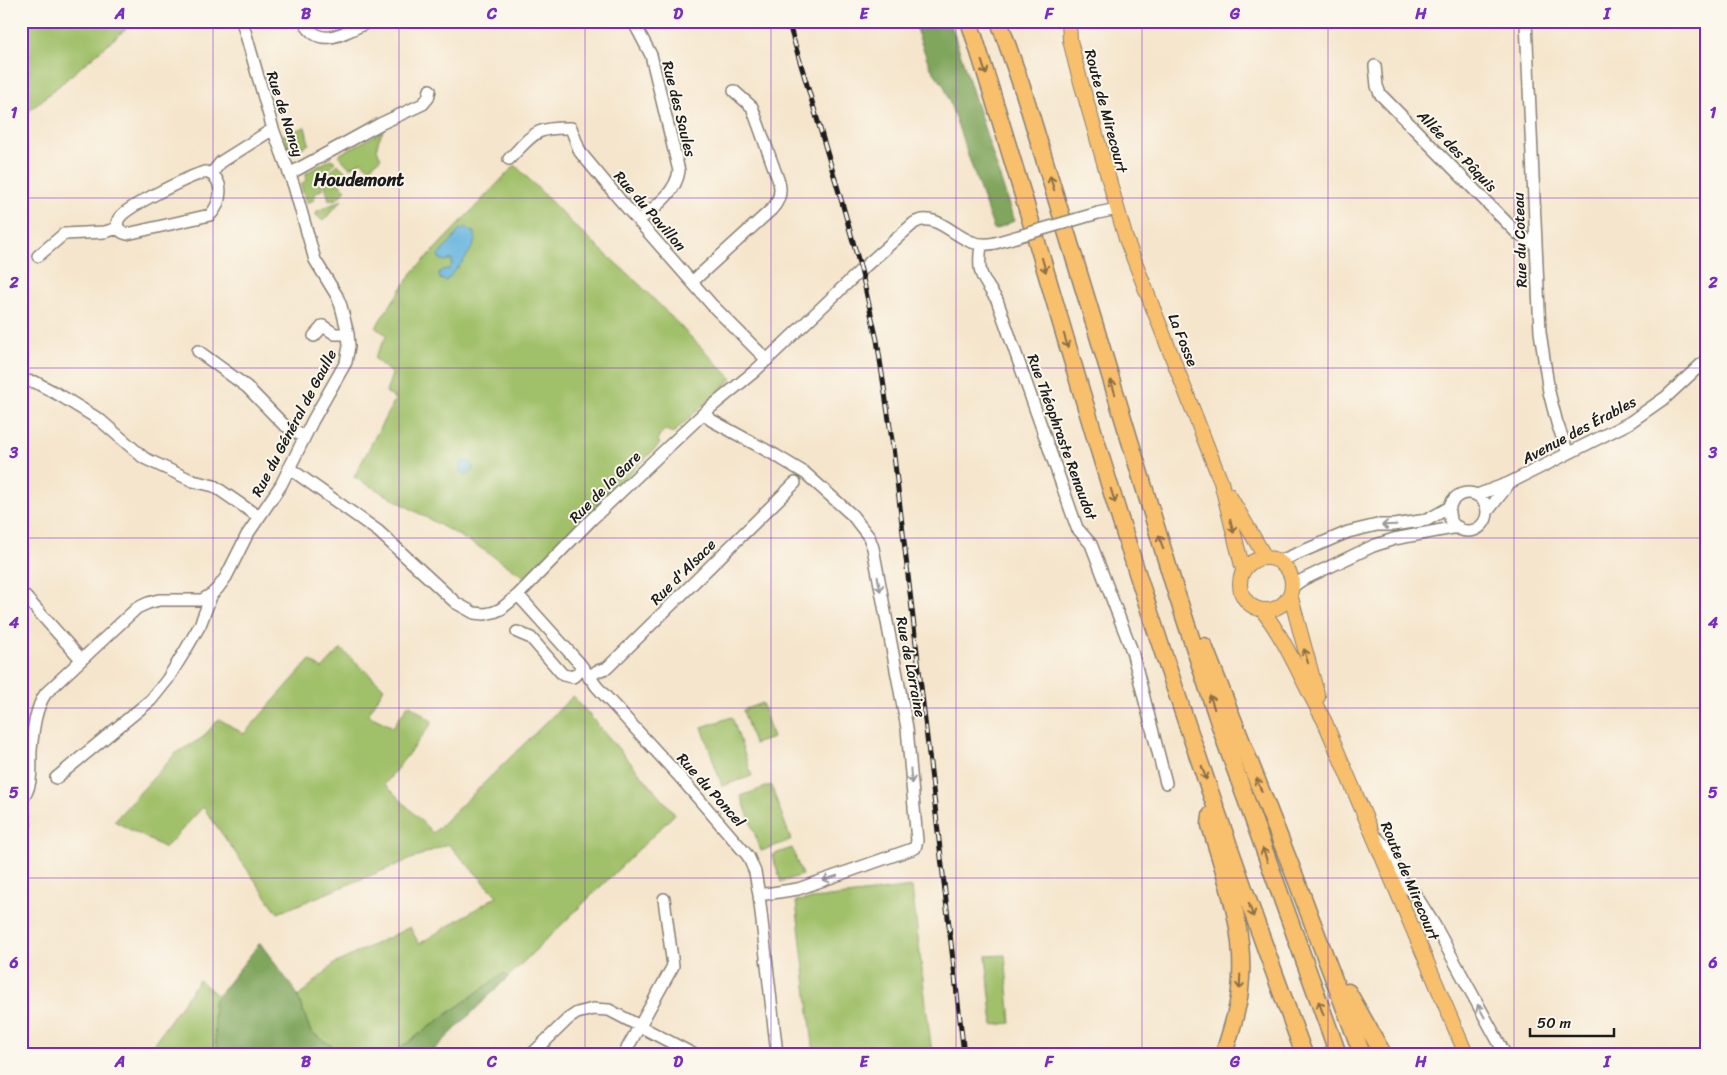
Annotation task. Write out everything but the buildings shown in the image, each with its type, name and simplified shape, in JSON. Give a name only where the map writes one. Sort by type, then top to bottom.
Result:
[{"type":"highway","points":[[969,21],[996,104],[1124,531],[1212,798],[1304,1054]]},
{"type":"highway","points":[[999,21],[1026,96],[1175,589],[1226,744],[1338,1054]]},
{"type":"highway","points":[[1175,589],[1207,652],[1362,1054]]},
{"type":"highway","points":[[1212,798],[1210,825],[1236,913],[1242,956],[1240,991],[1224,1054]]},
{"type":"highway","points":[[1296,879],[1357,1009],[1383,1054]]},
{"type":"main road","name":"Route de Mirecourt","points":[[1069,21],[1070,40],[1076,65],[1117,209]]},
{"type":"main road","name":"La Fosse","points":[[1117,209],[1147,296],[1221,482],[1243,570]]},
{"type":"main road","name":"La Fosse","points":[[1221,482],[1265,557]]},
{"type":"main road","points":[[1265,557],[1280,561],[1290,572],[1291,591],[1282,605],[1276,608],[1262,610],[1255,608],[1244,598],[1239,584],[1243,570],[1253,561],[1265,557]]},
{"type":"main road","name":"Route de Mirecourt","points":[[1291,591],[1324,720]]},
{"type":"main road","name":"Route de Mirecourt","points":[[1262,610],[1281,638],[1324,720],[1466,1054]]},
{"type":"street","name":"Rue de Nancy","points":[[242,21],[273,129],[315,260],[337,296]]},
{"type":"street","points":[[304,21],[312,33],[325,38],[332,38],[370,21]]},
{"type":"street","name":"Rue des Saules","points":[[633,21],[651,55],[679,170],[678,180],[673,189],[638,221]]},
{"type":"street","name":"Rue du Coteau","points":[[1526,21],[1538,309],[1543,361],[1555,415],[1568,453]]},
{"type":"street","name":"Allée des Pâquis","points":[[1375,66],[1377,86],[1380,94],[1517,233],[1536,244]]},
{"type":"street","points":[[289,174],[380,124],[423,104],[428,98],[430,90]]},
{"type":"street","points":[[692,282],[772,210],[780,198],[781,189],[779,182],[752,107],[734,92]]},
{"type":"street","name":"Rue du Pavillon","points":[[509,158],[536,131],[554,127],[571,128],[580,152],[638,221],[712,305],[767,360]]},
{"type":"street","points":[[212,173],[221,162],[273,129]]},
{"type":"street","points":[[205,172],[212,173],[217,178],[220,201],[216,210],[210,216],[127,234],[121,233],[117,221],[120,216],[193,175],[205,172]]},
{"type":"street","points":[[981,245],[995,244],[1117,209]]},
{"type":"street","name":"Rue de la Gare","points":[[289,468],[378,531],[456,603],[467,610],[481,614],[494,612],[501,609],[518,595],[620,493],[705,412],[767,360],[908,228],[922,219],[930,219],[965,239],[981,245]]},
{"type":"street","points":[[38,256],[64,234],[105,232],[118,228]]},
{"type":"street","name":"Rue Théophraste Renaudot","points":[[981,245],[978,264],[983,280],[997,300],[1076,528],[1091,544],[1132,651],[1166,783]]},
{"type":"street","name":"Rue du Général de Gaulle","points":[[56,778],[151,700],[167,680],[185,651],[200,625],[212,594],[226,577],[247,535],[281,485],[304,437],[346,362],[349,346],[348,334],[337,296]]},
{"type":"street","points":[[314,336],[322,326],[335,334],[348,334]]},
{"type":"street","points":[[198,351],[247,387],[283,424],[304,437]]},
{"type":"street","name":"Avenue des Érables","points":[[1477,495],[1509,484],[1629,422],[1647,411],[1680,385],[1706,360]]},
{"type":"street","points":[[21,381],[35,382],[61,396],[100,420],[144,458],[193,481],[214,486],[259,517]]},
{"type":"street","name":"Rue de Lorraine","points":[[705,412],[711,420],[775,454],[805,473],[852,515],[869,537],[873,548],[907,728],[917,846],[892,857],[798,889],[759,895]]},
{"type":"street","name":"Rue d'Alsace","points":[[517,632],[531,638],[563,675],[573,677],[607,668],[795,483]]},
{"type":"street","name":"Avenue des Érables","points":[[1487,512],[1509,484]]},
{"type":"street","points":[[1280,561],[1348,532],[1377,525],[1394,525],[1427,520],[1450,507],[1458,496],[1468,493],[1477,495],[1486,504],[1485,520],[1478,528],[1468,530],[1458,527],[1394,539],[1373,546],[1308,577],[1291,591]]},
{"type":"street","points":[[1450,507],[1451,518],[1458,527]]},
{"type":"street","points":[[21,592],[81,659]]},
{"type":"street","points":[[21,800],[29,788],[33,736],[42,698],[49,689],[132,612],[144,604],[159,600],[202,600],[212,594]]},
{"type":"street","name":"Rue du Poncel","points":[[518,595],[742,847],[752,863],[759,895],[777,1054]]},
{"type":"street","points":[[21,810],[26,818],[26,824],[21,838]]},
{"type":"street","points":[[1370,830],[1385,846],[1403,883],[1415,894],[1435,926],[1504,1054]]},
{"type":"street","points":[[624,1054],[672,966],[664,899]]},
{"type":"street","points":[[532,1054],[568,1019],[586,1010],[593,1009],[610,1010],[693,1054]]},
{"type":"green space","points":[[21,21],[135,21],[21,118]]},
{"type":"green space","points":[[913,21],[950,21],[1014,221],[994,230],[944,86],[930,67]]},
{"type":"green space","points":[[305,127],[309,144],[292,152],[290,148],[288,149],[283,135]]},
{"type":"green space","points":[[383,131],[377,147],[381,158],[369,168],[361,161],[350,168],[338,155]]},
{"type":"green space","points":[[331,159],[336,162],[325,174],[322,181],[322,190],[316,192],[314,200],[306,203],[301,185],[306,180],[306,173]]},
{"type":"green space","points":[[338,164],[346,172],[345,177],[339,183],[346,190],[337,199],[329,200],[325,180]]},
{"type":"green space","points":[[515,165],[575,226],[640,285],[732,379],[673,433],[665,430],[659,436],[660,444],[525,577],[479,547],[354,477],[395,399],[386,392],[392,374],[374,358],[387,335],[376,328],[380,320],[412,273]]},
{"type":"green space","points":[[342,200],[323,221],[316,215],[317,211]]},
{"type":"green space","points":[[341,649],[384,688],[368,715],[393,727],[409,704],[433,722],[385,784],[433,833],[573,696],[675,814],[508,977],[504,973],[392,1054],[344,1054],[311,1033],[298,997],[334,964],[410,927],[419,944],[497,896],[448,844],[278,913],[203,807],[165,848],[114,821],[176,753],[202,738],[219,719],[244,734],[310,660],[322,669]]},
{"type":"green space","points":[[762,703],[773,738],[754,744],[743,710]]},
{"type":"green space","points":[[732,717],[752,776],[722,786],[702,727]]},
{"type":"green space","points":[[771,785],[791,840],[761,851],[741,796]]},
{"type":"green space","points":[[792,848],[802,875],[781,882],[772,855]]},
{"type":"green space","points":[[912,887],[932,1054],[814,1054],[796,901]]},
{"type":"green space","points":[[260,943],[296,992],[311,1032],[344,1054],[225,1054],[216,1045],[213,1002]]},
{"type":"green space","points":[[1005,955],[1011,1023],[993,1025],[986,956]]},
{"type":"green space","points":[[504,973],[508,977],[430,1054],[392,1054]]},
{"type":"green space","points":[[199,980],[218,996],[213,1002],[216,1045],[225,1054],[146,1054]]},
{"type":"water","points":[[466,227],[475,233],[475,239],[470,252],[446,281],[440,279],[439,273],[442,270],[449,269],[452,259],[445,261],[440,259],[438,255],[452,241],[459,230]]},
{"type":"water","points":[[463,461],[469,461],[473,468],[469,475],[463,475],[459,471],[459,465]]},
{"type":"railway","points":[[788,21],[861,270],[877,340],[893,447],[964,1054]]},
{"type":"district","name":"Houdemont","points":[[359,180]]}]
